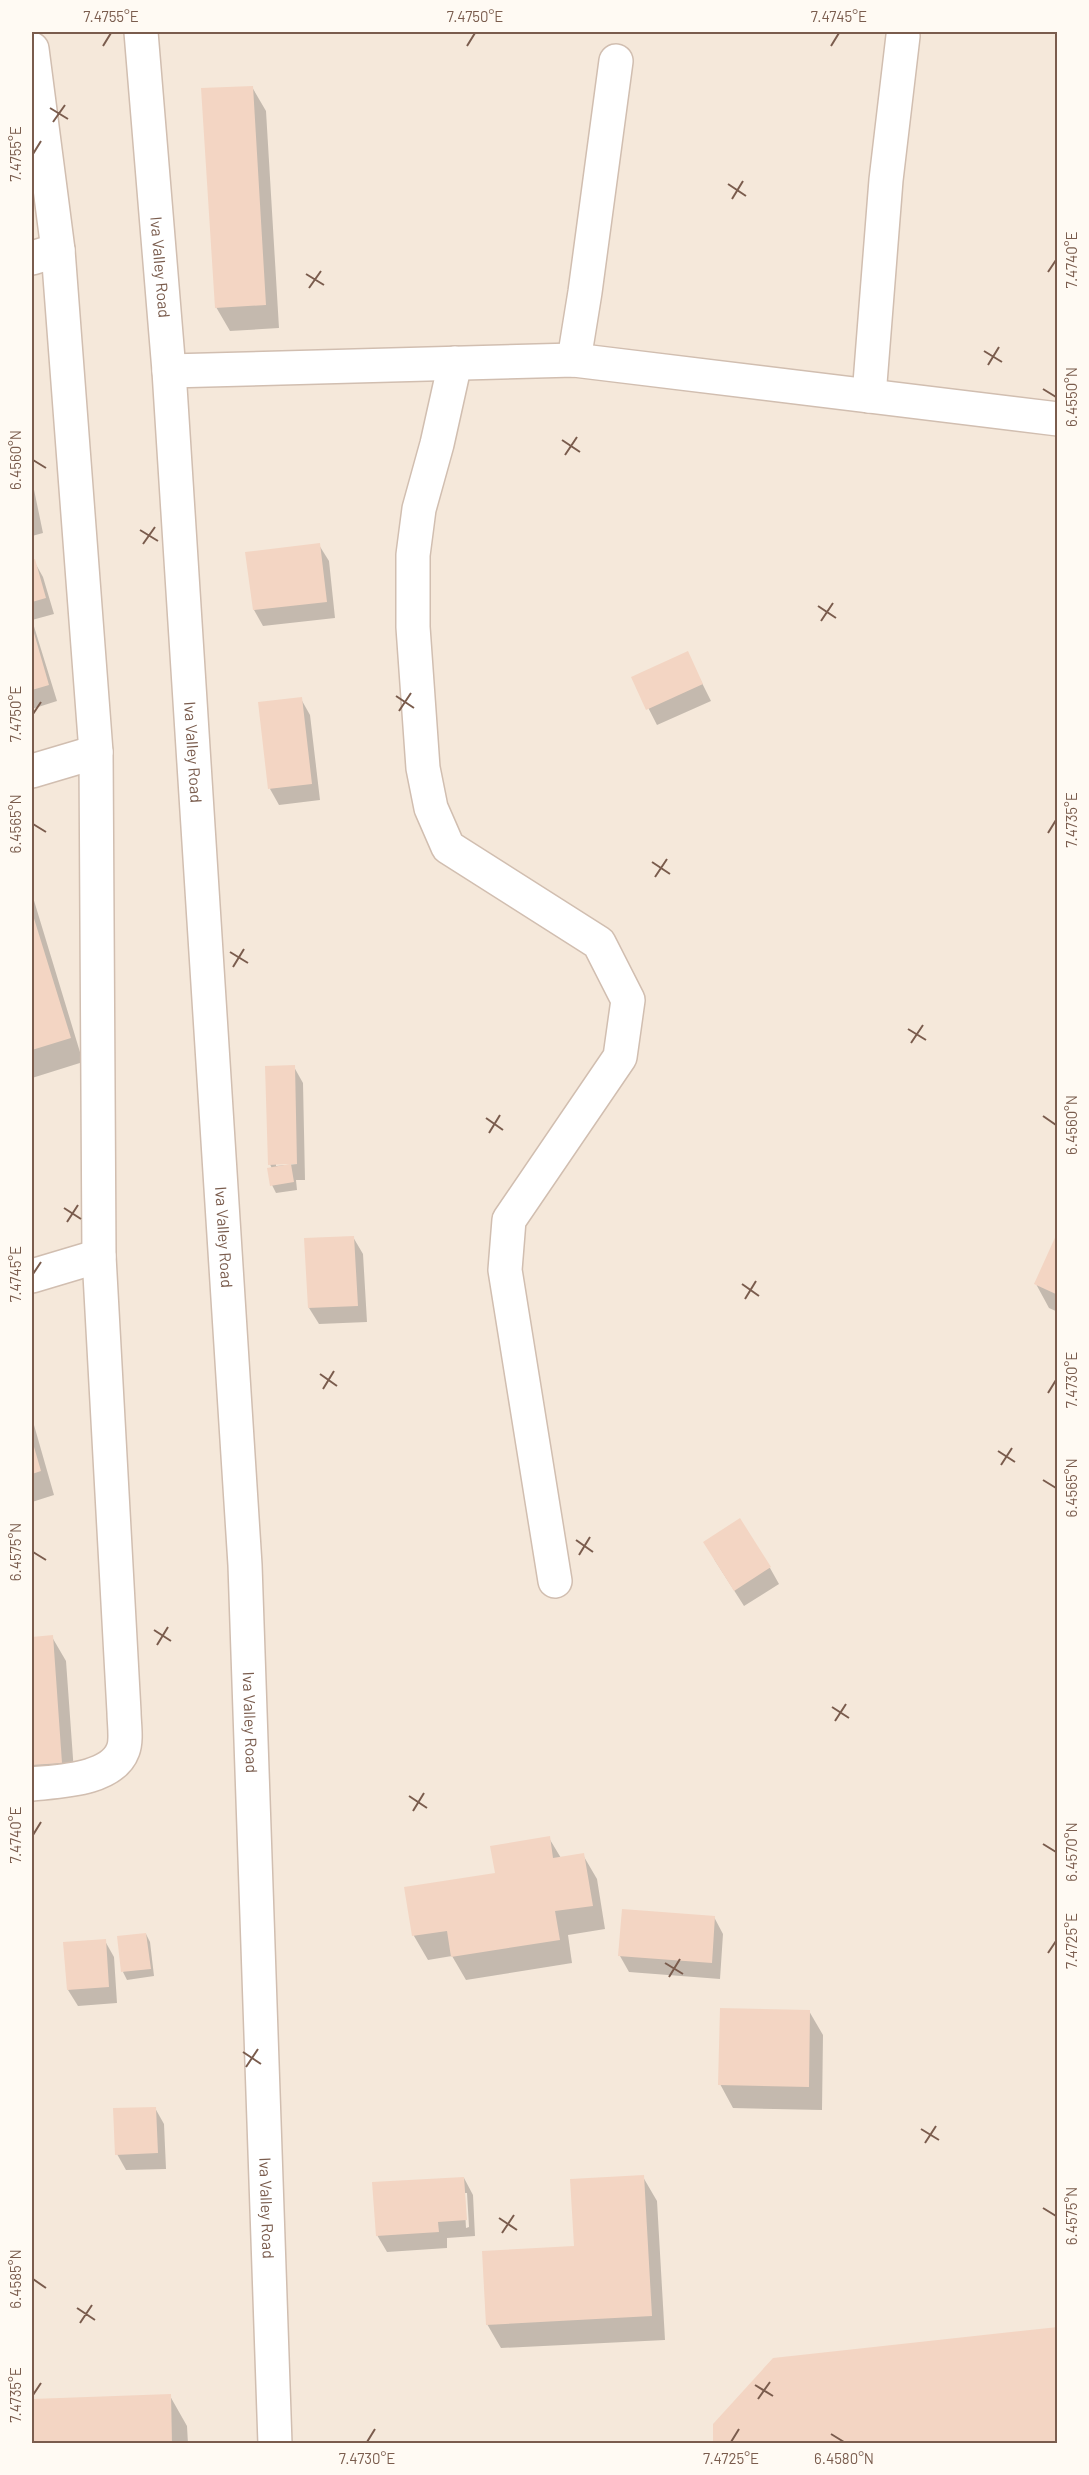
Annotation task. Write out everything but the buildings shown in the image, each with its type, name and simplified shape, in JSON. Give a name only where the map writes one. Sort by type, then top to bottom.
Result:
[{"type":"street","name":"Iva Valley Road","points":[[141,32],[169,371],[245,1565],[275,2444]]},
{"type":"street","points":[[869,396],[886,180],[903,36]]},
{"type":"street","points":[[32,49],[45,254],[96,752],[99,1256],[124,1712],[124,1748],[114,1764],[81,1779],[32,1784]]},
{"type":"street","points":[[574,360],[615,62]]},
{"type":"street","points":[[169,371],[574,360],[1058,419]]},
{"type":"street","points":[[455,363],[438,444],[419,509],[413,555],[413,627],[423,768],[430,808],[448,847],[599,943],[628,1000],[620,1057],[509,1220],[506,1270],[555,1581]]},
{"type":"street","points":[[32,771],[96,752]]},
{"type":"street","points":[[32,1276],[99,1256]]},
{"type":"shaded area","points":[[32,32],[1057,32],[1057,2443],[32,2443]]}]
